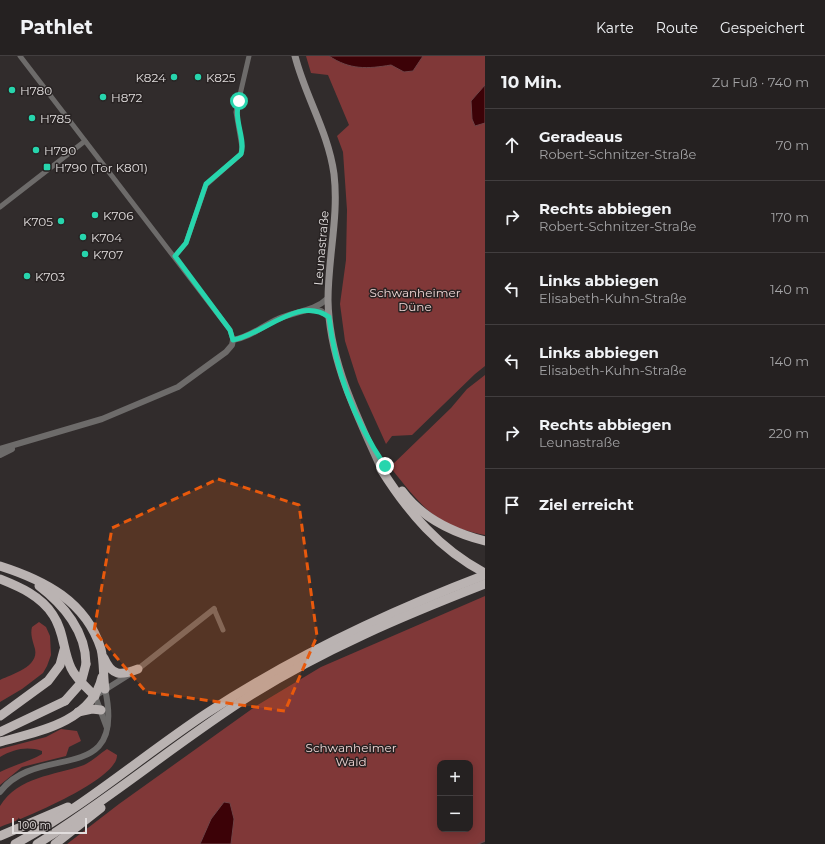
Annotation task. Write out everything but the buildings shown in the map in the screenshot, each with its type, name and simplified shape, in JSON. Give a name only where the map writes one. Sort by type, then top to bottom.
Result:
[{"type":"highway","points":[[383,467],[418,508],[440,524],[466,536],[485,541]]},
{"type":"highway","points":[[383,467],[406,506],[426,529],[483,579]]},
{"type":"highway","points":[[0,566],[55,590],[78,607],[89,623],[107,666],[113,672],[124,673],[138,669]]},
{"type":"highway","points":[[0,732],[65,701],[81,683],[86,664],[82,640],[71,618],[53,598],[23,575]]},
{"type":"highway","points":[[0,579],[29,592],[48,609],[61,631],[71,668],[77,677],[96,696]]},
{"type":"highway","points":[[37,844],[87,811],[218,717],[296,670],[483,579]]},
{"type":"highway","points":[[15,844],[93,796],[208,713],[267,676],[363,626],[483,579]]},
{"type":"highway","points":[[0,716],[53,676],[60,665],[64,646]]},
{"type":"highway","points":[[100,649],[102,675],[105,689]]},
{"type":"highway","points":[[77,677],[89,683],[96,682],[102,675]]},
{"type":"highway","points":[[0,742],[49,730],[75,714],[96,696],[102,675]]},
{"type":"highway","points":[[75,714],[92,709],[101,710]]},
{"type":"highway","points":[[55,844],[86,820],[150,765]]},
{"type":"highway","points":[[0,836],[93,796]]},
{"type":"highway","points":[[50,844],[86,820]]},
{"type":"main road","name":"Leunastraße","points":[[295,56],[323,128],[333,171],[336,215],[328,298],[329,317],[336,359],[369,442],[383,467]]},
{"type":"street","points":[[0,449],[32,441],[102,419],[184,384],[226,352],[232,346],[233,340],[230,330],[175,256],[85,142],[20,56]]},
{"type":"street","points":[[175,256],[186,243],[206,184],[241,154],[242,147],[236,112],[249,56]]},
{"type":"street","points":[[0,207],[85,142]]},
{"type":"street","points":[[233,340],[250,336],[283,317],[311,310],[321,305],[328,298]]},
{"type":"street","points":[[311,310],[322,311],[329,317]]},
{"type":"street","points":[[0,455],[32,441]]},
{"type":"street","points":[[107,728],[96,696],[138,669],[214,609],[223,630]]},
{"type":"street","points":[[0,792],[13,779],[25,772],[90,754],[101,744],[107,728],[108,713],[105,689]]},
{"type":"highlighted area","points":[[218,479],[299,505],[317,636],[285,711],[146,692],[94,631],[112,528]]},
{"type":"green space","name":"Schwanheimer Düne","points":[[306,56],[485,56],[485,366],[412,435],[392,436],[386,444],[358,382],[345,341],[340,304],[346,260],[347,210],[343,152],[337,136],[349,125],[328,75],[311,73]]},
{"type":"green space","points":[[485,375],[485,535],[453,526],[430,512],[411,493],[390,467],[451,408],[467,389]]},
{"type":"green space","name":"Schwanheimer Wald","points":[[485,596],[485,841],[479,844],[231,844],[231,839],[201,841],[200,844],[67,844],[119,804],[256,706],[321,667]]},
{"type":"green space","points":[[39,622],[46,627],[50,636],[51,655],[47,666],[43,673],[22,689],[0,702],[0,680],[24,669],[33,661],[35,649],[31,630],[32,627]]},
{"type":"green space","points":[[61,729],[77,731],[81,741],[69,747],[66,756],[22,767],[0,785],[0,772],[37,757],[42,754],[42,751],[36,749],[21,749],[0,757],[0,749],[46,737]]},
{"type":"green space","points":[[107,749],[117,755],[113,765],[102,776],[86,787],[47,807],[0,827],[0,806],[17,788],[38,778],[84,765]]},
{"type":"shaded area","points":[[329,56],[423,56],[413,71],[404,72],[391,65],[366,68],[352,66],[337,61]]},
{"type":"shaded area","points":[[485,85],[485,123],[475,126],[472,119],[471,101]]},
{"type":"shaded area","points":[[224,802],[230,803],[234,819],[231,844],[200,844],[211,819]]},
{"type":"waterway","points":[[478,844],[485,841]]},
{"type":"place","name":"K824","points":[[174,77]]},
{"type":"place","name":"K825","points":[[198,77]]},
{"type":"place","name":"H780","points":[[12,90]]},
{"type":"place","name":"H872","points":[[103,97]]},
{"type":"place","name":"H785","points":[[32,118]]},
{"type":"place","name":"H790","points":[[36,150]]},
{"type":"place","name":"H790 (Tor K801)","points":[[47,167]]},
{"type":"place","name":"K706","points":[[95,215]]},
{"type":"place","name":"K705","points":[[61,221]]},
{"type":"place","name":"K704","points":[[83,237]]},
{"type":"place","name":"K707","points":[[85,254]]},
{"type":"place","name":"K703","points":[[27,276]]},
{"type":"route","points":[[239,101],[236,112],[242,147],[241,154],[238,159],[206,184],[186,243],[180,252],[175,256],[233,334],[233,340],[250,336],[273,321],[283,317],[311,310],[322,311],[329,317],[337,363],[343,380],[369,442],[385,466]]}]
